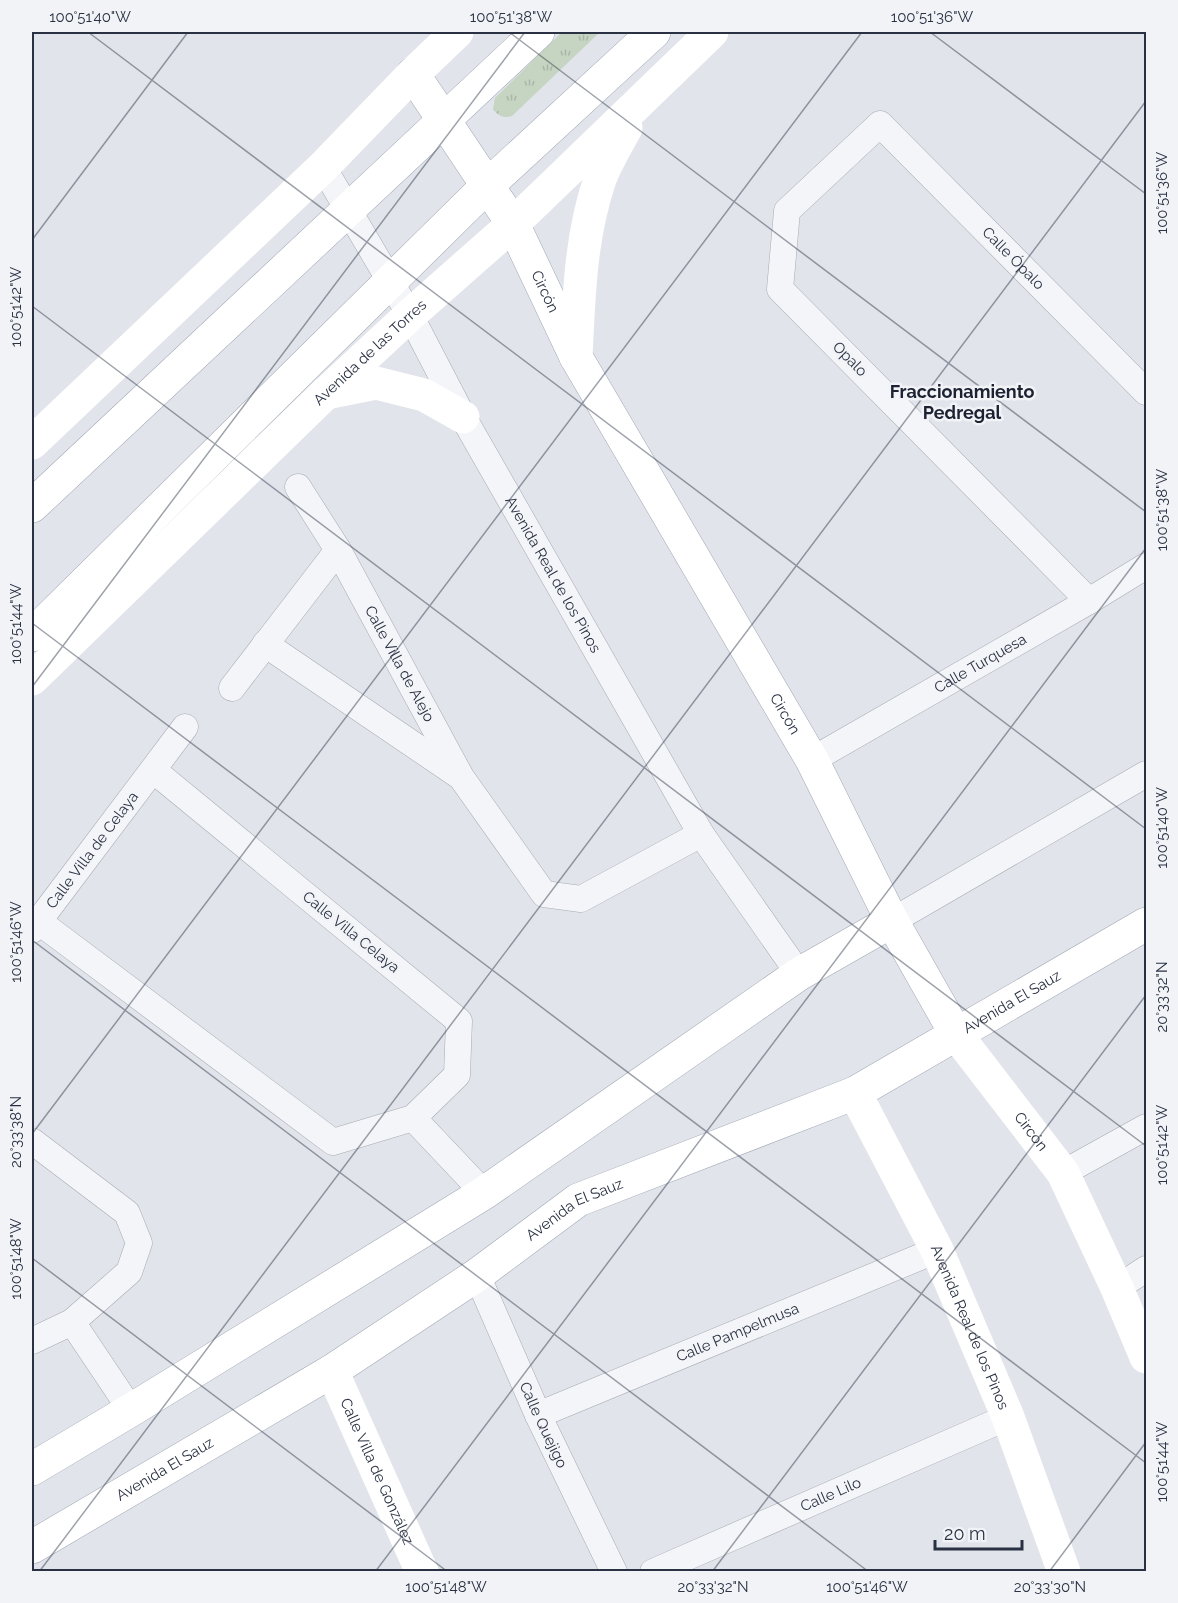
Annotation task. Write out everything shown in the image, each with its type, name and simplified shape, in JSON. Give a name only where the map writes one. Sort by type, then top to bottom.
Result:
[{"type":"main road","points":[[32,443],[323,166],[457,32]]},
{"type":"main road","points":[[32,506],[538,32]]},
{"type":"main road","points":[[32,635],[487,186],[654,32]]},
{"type":"main road","name":"Avenida de las Torres","points":[[32,679],[326,393],[513,224],[712,32]]},
{"type":"main road","name":"Circón","points":[[413,74],[513,224],[576,357],[812,760],[892,921],[956,1034],[1063,1173],[1117,1288],[1146,1357]]},
{"type":"main road","points":[[576,357],[580,280],[586,229],[599,180],[639,102]]},
{"type":"main road","points":[[326,393],[376,383],[424,395],[463,417]]},
{"type":"main road","points":[[32,1469],[484,1193],[799,974],[892,921]]},
{"type":"main road","name":"Avenida El Sauz","points":[[32,1547],[332,1371],[477,1275],[578,1200],[855,1093],[1146,924]]},
{"type":"main road","name":"Avenida Real de los Pinos","points":[[855,1093],[937,1250],[1008,1417],[1064,1572]]},
{"type":"main road","name":"Calle Villa de González","points":[[332,1371],[422,1572]]},
{"type":"street","name":"Calle Ópalo","points":[[880,124],[1146,392]]},
{"type":"street","name":"Opalo","points":[[880,124],[787,211],[780,289],[1089,601]]},
{"type":"street","name":"Avenida Real de los Pinos","points":[[323,166],[410,315],[463,417],[701,834],[799,974]]},
{"type":"street","name":"Calle Villa de Alejo","points":[[298,487],[338,550],[461,777],[544,894],[581,899],[701,834]]},
{"type":"street","points":[[232,688],[338,550]]},
{"type":"street","name":"Calle Turquesa","points":[[812,760],[1146,566]]},
{"type":"street","name":"Calle Villa de Alejo","points":[[265,645],[461,777]]},
{"type":"street","name":"Calle Villa de Celaya","points":[[35,925],[185,727]]},
{"type":"street","name":"Calle Villa Celaya","points":[[35,925],[333,1142],[413,1118],[457,1075],[459,1021],[153,770]]},
{"type":"street","points":[[892,921],[1146,774]]},
{"type":"street","points":[[413,1118],[484,1193]]},
{"type":"street","points":[[1063,1173],[1146,1126]]},
{"type":"street","points":[[32,1141],[127,1212],[139,1243],[129,1272],[72,1322],[32,1341]]},
{"type":"street","name":"Calle Pampelmusa","points":[[538,1415],[937,1250]]},
{"type":"street","points":[[1117,1288],[1146,1269]]},
{"type":"street","name":"Calle Quejigo","points":[[477,1275],[538,1415],[614,1572]]},
{"type":"street","points":[[72,1322],[131,1410]]},
{"type":"street","name":"Calle Lilo","points":[[653,1572],[1008,1417]]},
{"type":"green space","points":[[562,32],[600,32],[512,116],[504,117],[497,114],[493,109],[495,98]]},
{"type":"district","name":"Fraccionamiento Pedregal","points":[[962,401]]}]
